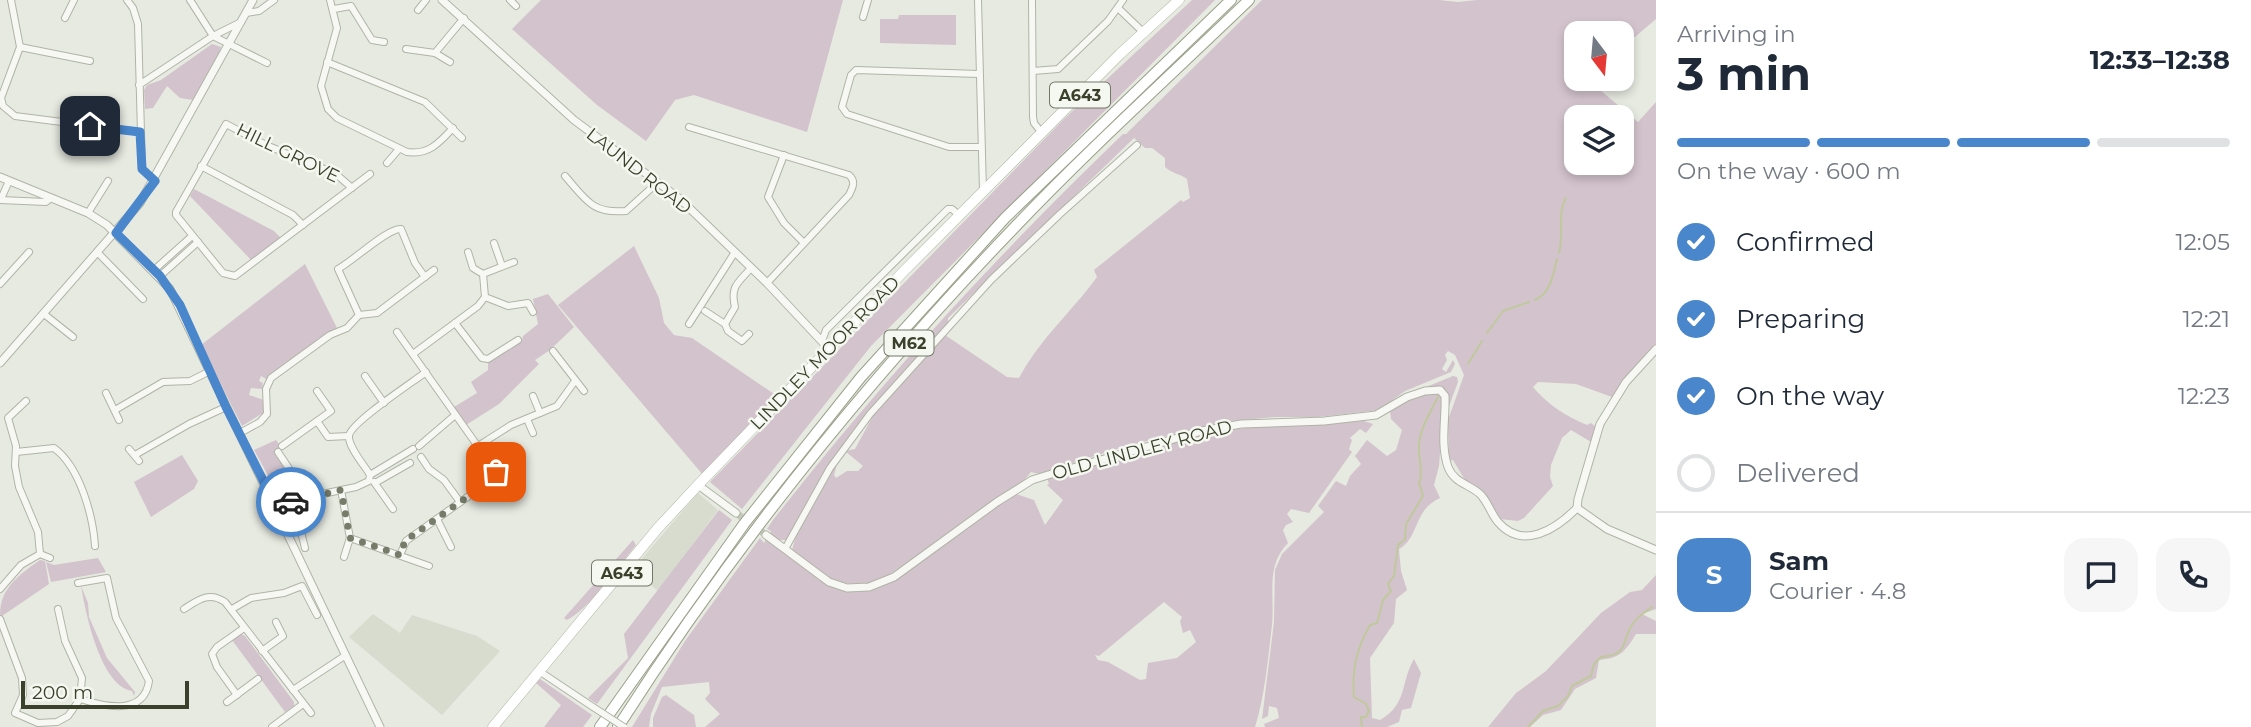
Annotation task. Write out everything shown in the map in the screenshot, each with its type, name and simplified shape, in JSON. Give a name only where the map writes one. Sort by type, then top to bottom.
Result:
[{"type":"highway","name":"M62","points":[[598,727],[744,524],[861,377],[1005,218],[1231,0]]},
{"type":"highway","name":"M62","points":[[621,727],[632,705],[747,541],[873,384],[1015,226],[1249,0]]},
{"type":"main road","name":"LINDLEY MOOR ROAD","points":[[493,727],[698,485],[826,345],[1179,0]]},
{"type":"street","points":[[11,0],[20,47],[2,85],[3,106],[15,116],[140,132]]},
{"type":"street","points":[[65,18],[74,0]]},
{"type":"street","points":[[127,0],[137,19],[142,169],[155,181]]},
{"type":"street","points":[[191,0],[213,36],[267,63]]},
{"type":"street","points":[[0,363],[116,233],[155,181],[253,0]]},
{"type":"street","points":[[246,13],[259,11],[274,0]]},
{"type":"street","points":[[330,0],[337,28],[321,94],[331,114],[407,152],[424,152],[437,145],[453,128]]},
{"type":"street","points":[[418,10],[426,0]]},
{"type":"street","name":"LAUND ROAD","points":[[442,0],[574,120],[680,199],[767,283],[826,345]]},
{"type":"street","points":[[510,0],[516,6]]},
{"type":"street","points":[[863,17],[868,0]]},
{"type":"street","points":[[978,0],[983,193]]},
{"type":"street","points":[[1032,0],[1033,117],[1042,133]]},
{"type":"street","points":[[1032,71],[1058,69],[1124,0]]},
{"type":"street","points":[[334,9],[351,6],[372,40],[384,42]]},
{"type":"street","points":[[1118,8],[1144,33]]},
{"type":"street","points":[[435,53],[464,18]]},
{"type":"street","points":[[139,85],[213,36],[242,22]]},
{"type":"street","points":[[20,47],[90,61]]},
{"type":"street","points":[[406,49],[435,53],[450,62]]},
{"type":"street","points":[[327,62],[425,102],[462,138]]},
{"type":"street","points":[[979,74],[856,70],[851,75],[842,107],[847,114],[949,147],[981,147]]},
{"type":"street","name":"HILL GROVE","points":[[352,188],[335,174],[226,124],[176,212],[178,219],[223,273],[235,276],[352,188],[370,174]]},
{"type":"street","points":[[689,127],[849,174],[854,184],[849,195],[767,283]]},
{"type":"street","points":[[785,550],[836,457],[870,414],[991,280],[1137,145]]},
{"type":"street","points":[[387,163],[399,149]]},
{"type":"street","points":[[784,155],[768,197],[784,223],[803,242]]},
{"type":"street","points":[[201,166],[293,215],[303,225]]},
{"type":"street","points":[[565,176],[591,206],[605,211],[626,211],[657,183]]},
{"type":"street","points":[[0,177],[88,214],[116,233],[157,273],[180,305],[226,407],[277,508],[380,727]]},
{"type":"street","points":[[9,181],[1,199],[46,202],[51,198]]},
{"type":"street","points":[[88,214],[108,181]]},
{"type":"street","points":[[359,315],[338,269],[355,260],[393,230],[401,229],[415,263],[425,277]]},
{"type":"street","points":[[157,273],[192,236]]},
{"type":"street","points":[[157,273],[198,243]]},
{"type":"street","points":[[494,243],[502,266]]},
{"type":"street","points":[[1,281],[29,252]]},
{"type":"street","points":[[467,252],[473,268],[483,274]]},
{"type":"street","points":[[689,324],[734,252]]},
{"type":"street","points":[[98,253],[143,299]]},
{"type":"street","points":[[483,274],[514,261]]},
{"type":"street","points":[[725,324],[735,307],[732,294],[736,285],[751,268]]},
{"type":"street","points":[[240,433],[267,414],[266,389],[271,378],[330,335],[347,328],[359,315],[377,313],[434,270]]},
{"type":"street","points":[[413,354],[485,298],[483,274]]},
{"type":"street","points":[[485,298],[508,306],[528,303],[533,312]]},
{"type":"street","points":[[705,311],[725,324],[728,331],[742,341],[749,334]]},
{"type":"street","points":[[44,314],[73,337]]},
{"type":"street","points":[[455,323],[482,358],[488,359],[518,340]]},
{"type":"street","points":[[397,332],[496,472],[494,478],[405,541],[400,555]]},
{"type":"street","points":[[1656,349],[1626,382],[1600,424],[1577,508],[1607,529],[1656,551]]},
{"type":"street","points":[[553,351],[584,391]]},
{"type":"street","points":[[115,410],[163,382],[190,381],[210,370]]},
{"type":"street","points":[[349,436],[362,418],[426,372]]},
{"type":"street","points":[[365,376],[384,403]]},
{"type":"street","points":[[478,446],[511,425],[562,402],[575,380]]},
{"type":"street","name":"OLD LINDLEY ROAD","points":[[766,535],[835,584],[854,589],[869,587],[894,577],[997,502],[1032,480],[1217,428],[1376,415],[1404,398],[1433,390],[1440,390],[1445,396],[1444,448],[1450,471],[1457,480],[1480,494],[1504,528],[1522,535],[1541,534],[1557,526],[1577,508]]},
{"type":"street","points":[[298,499],[292,473],[280,449],[331,411],[317,391]]},
{"type":"street","points":[[106,393],[119,420]]},
{"type":"street","points":[[533,396],[540,413]]},
{"type":"street","points":[[13,399],[19,407]]},
{"type":"street","points":[[26,401],[8,418],[16,452],[15,466],[19,486],[38,532],[40,554]]},
{"type":"street","points":[[134,455],[226,407]]},
{"type":"street","points":[[372,479],[454,416]]},
{"type":"street","points":[[527,419],[533,433]]},
{"type":"street","points":[[317,421],[328,437],[349,436]]},
{"type":"street","points":[[349,436],[372,479],[393,509]]},
{"type":"street","points":[[55,439],[54,448],[67,462],[77,480],[95,546]]},
{"type":"street","points":[[16,452],[54,448]]},
{"type":"street","points":[[421,457],[429,469],[444,480],[460,502]]},
{"type":"street","points":[[277,508],[298,499],[366,482],[410,463]]},
{"type":"street","points":[[698,485],[736,513]]},
{"type":"street","points":[[341,490],[350,538],[344,557]]},
{"type":"street","points":[[290,503],[296,512],[304,548]]},
{"type":"street","points":[[437,519],[451,547]]},
{"type":"street","points":[[350,538],[429,566]]},
{"type":"street","points":[[40,554],[50,558]]},
{"type":"street","points":[[1,584],[21,565],[40,554]]},
{"type":"street","points":[[78,583],[105,577],[108,579],[114,611],[146,675],[148,688],[139,700],[123,706],[102,705],[80,699]]},
{"type":"street","points":[[232,609],[251,598],[284,593],[302,586],[317,615]]},
{"type":"street","points":[[184,609],[199,598],[218,597],[232,609],[311,713]]},
{"type":"street","points":[[0,619],[22,678],[23,695],[15,713],[38,723],[57,722],[68,716],[80,699],[82,678],[65,641],[58,609]]},
{"type":"street","points":[[262,651],[283,636],[276,622]]},
{"type":"street","points":[[237,695],[217,667],[212,654],[217,647],[244,628]]},
{"type":"street","points":[[293,690],[346,655]]},
{"type":"street","points":[[539,671],[621,727]]},
{"type":"street","points":[[227,702],[258,679]]},
{"type":"street","points":[[148,688],[158,690]]},
{"type":"street","points":[[272,727],[303,704]]},
{"type":"shaded area","points":[[541,0],[843,0],[807,132],[694,95],[675,100],[646,141],[597,105],[512,29]]},
{"type":"shaded area","points":[[1192,0],[1215,0],[871,346],[742,509],[710,482],[1064,119]]},
{"type":"shaded area","points":[[1262,0],[1656,0],[1656,19],[1634,38],[1634,21],[1564,21],[1564,91],[1601,91],[1618,105],[1564,105],[1564,175],[1634,175],[1634,119],[1638,122],[1656,102],[1656,345],[1612,397],[1576,384],[1538,382],[1533,387],[1565,414],[1596,427],[1591,442],[1571,430],[1562,438],[1551,465],[1550,477],[1553,486],[1524,518],[1518,521],[1500,519],[1485,495],[1466,482],[1453,460],[1449,461],[1448,420],[1464,375],[1455,355],[1448,351],[1442,369],[1446,372],[1453,360],[1455,364],[1451,372],[1405,391],[1379,410],[1318,417],[1274,417],[1221,422],[1120,448],[1039,474],[1031,472],[1022,483],[880,581],[852,584],[841,582],[813,568],[792,550],[797,531],[838,461],[834,475],[836,478],[847,471],[858,471],[863,466],[845,451],[855,449],[874,414],[945,335],[1007,377],[1019,378],[1047,337],[1097,277],[1094,270],[1181,200],[1183,202],[1190,198],[1187,179],[1167,169],[1165,158],[1152,148],[1145,148],[1134,138],[948,318],[948,324],[853,430],[828,467],[786,540],[778,540],[770,534],[771,531],[767,529],[773,520],[898,369],[1030,226]]},
{"type":"shaded area","points":[[899,15],[956,15],[956,45],[880,43],[880,19],[898,19]]},
{"type":"shaded area","points":[[212,44],[221,47],[219,53],[193,100],[180,98],[167,86],[153,108],[145,109],[144,90],[147,85],[161,80]]},
{"type":"shaded area","points":[[194,189],[274,231],[281,238],[252,261],[190,196]]},
{"type":"shaded area","points":[[634,246],[659,298],[664,323],[674,335],[692,338],[777,396],[704,476],[558,305]]},
{"type":"shaded area","points":[[305,264],[337,328],[266,379],[261,376],[259,381],[263,383],[262,389],[251,388],[249,395],[264,400],[263,413],[242,426],[201,345]]},
{"type":"shaded area","points":[[548,294],[574,327],[535,360],[539,364],[499,404],[466,425],[454,407],[477,393],[471,382],[488,370],[488,363],[522,341],[523,336],[538,324],[533,299]]},
{"type":"shaded area","points":[[1453,376],[1457,377],[1458,382],[1448,409],[1447,394],[1436,392],[1444,399],[1439,466],[1434,485],[1440,498],[1425,509],[1410,538],[1399,549],[1401,571],[1407,590],[1396,599],[1394,623],[1370,658],[1372,718],[1380,720],[1395,707],[1414,659],[1421,673],[1411,708],[1402,710],[1399,722],[1387,727],[1265,727],[1264,724],[1279,718],[1277,708],[1269,706],[1268,716],[1262,719],[1274,622],[1275,570],[1282,554],[1324,512],[1318,506],[1336,481],[1346,486],[1350,476],[1361,464],[1355,456],[1367,440],[1387,456],[1396,450],[1402,430],[1391,419],[1390,410],[1409,394]]},
{"type":"shaded area","points":[[1364,421],[1373,424],[1366,433],[1360,429],[1350,438],[1352,440],[1349,449],[1352,452],[1309,513],[1291,509],[1287,514],[1293,522],[1283,530],[1288,543],[1276,561],[1272,581],[1272,625],[1264,689],[1255,727],[705,727],[720,714],[705,699],[710,693],[709,682],[662,687],[651,714],[649,727],[632,727],[685,641],[760,538],[764,543],[766,539],[827,584],[848,591],[865,591],[890,582],[975,519],[1016,494],[1034,500],[1045,525],[1063,500],[1047,485],[1047,478],[1200,434],[1253,427]],"holes":[[[1164,602],[1182,617],[1180,621],[1183,633],[1190,630],[1196,642],[1177,658],[1148,663],[1146,679],[1140,680],[1108,662],[1098,660],[1095,655],[1099,656]]]},
{"type":"shaded area","points":[[276,440],[282,448],[276,454],[290,476],[295,492],[280,497],[254,450]]},
{"type":"shaded area","points":[[182,455],[198,481],[194,489],[151,517],[134,482]]},
{"type":"shaded area","points":[[698,493],[718,510],[658,591],[633,569]]},
{"type":"shaded area","points":[[719,510],[732,520],[597,704],[588,698],[628,658],[624,634]]},
{"type":"shaded area","points":[[633,540],[636,545],[595,596],[576,614],[567,620],[564,618]]},
{"type":"shaded area","points":[[98,558],[106,572],[51,582],[46,562],[54,565]]},
{"type":"shaded area","points":[[40,560],[45,561],[49,584],[2,616],[1,605],[7,589]]},
{"type":"shaded area","points":[[1656,575],[1656,609],[1642,614],[1656,621],[1656,634],[1636,634],[1621,653],[1599,660],[1596,678],[1575,689],[1561,710],[1543,715],[1530,727],[1488,727],[1516,693],[1546,671],[1601,613],[1630,592],[1642,590]]},
{"type":"shaded area","points":[[81,586],[88,603],[89,617],[107,658],[135,692],[134,696],[132,691],[121,686],[112,677],[104,663],[91,631]]},
{"type":"shaded area","points":[[373,614],[400,633],[412,615],[477,636],[500,651],[442,715],[349,637]]},
{"type":"shaded area","points":[[241,634],[294,702],[294,706],[285,712],[232,640]]},
{"type":"shaded area","points":[[540,679],[592,715],[583,727],[544,727],[561,705],[536,683]]},
{"type":"shaded area","points":[[666,695],[694,715],[696,727],[653,727],[653,718],[662,697]]},
{"type":"waterway","points":[[1559,253],[1562,211],[1566,198]]},
{"type":"waterway","points":[[1535,300],[1548,288],[1557,259]]},
{"type":"waterway","points":[[1487,333],[1503,311],[1529,302]]},
{"type":"waterway","points":[[1468,364],[1482,341]]},
{"type":"waterway","points":[[1362,727],[1361,717],[1366,717],[1369,711],[1366,704],[1354,697],[1358,651],[1370,625],[1377,623],[1383,600],[1391,591],[1388,584],[1394,576],[1398,545],[1405,539],[1406,524],[1423,496],[1419,483],[1420,436],[1438,397]]},
{"type":"waterway","points":[[1528,727],[1543,711],[1558,706],[1568,696],[1572,686],[1591,676],[1594,664],[1601,657],[1621,650],[1634,622],[1652,607]]},
{"type":"tunnel","points":[[736,513],[766,535]]},
{"type":"way so far","points":[[291,502],[341,490],[350,538],[400,555],[405,541],[494,478],[496,472]]},
{"type":"route","points":[[90,126],[140,132],[142,169],[144,174],[155,181],[116,233],[160,276],[180,305],[236,429],[277,508],[291,502]]}]
